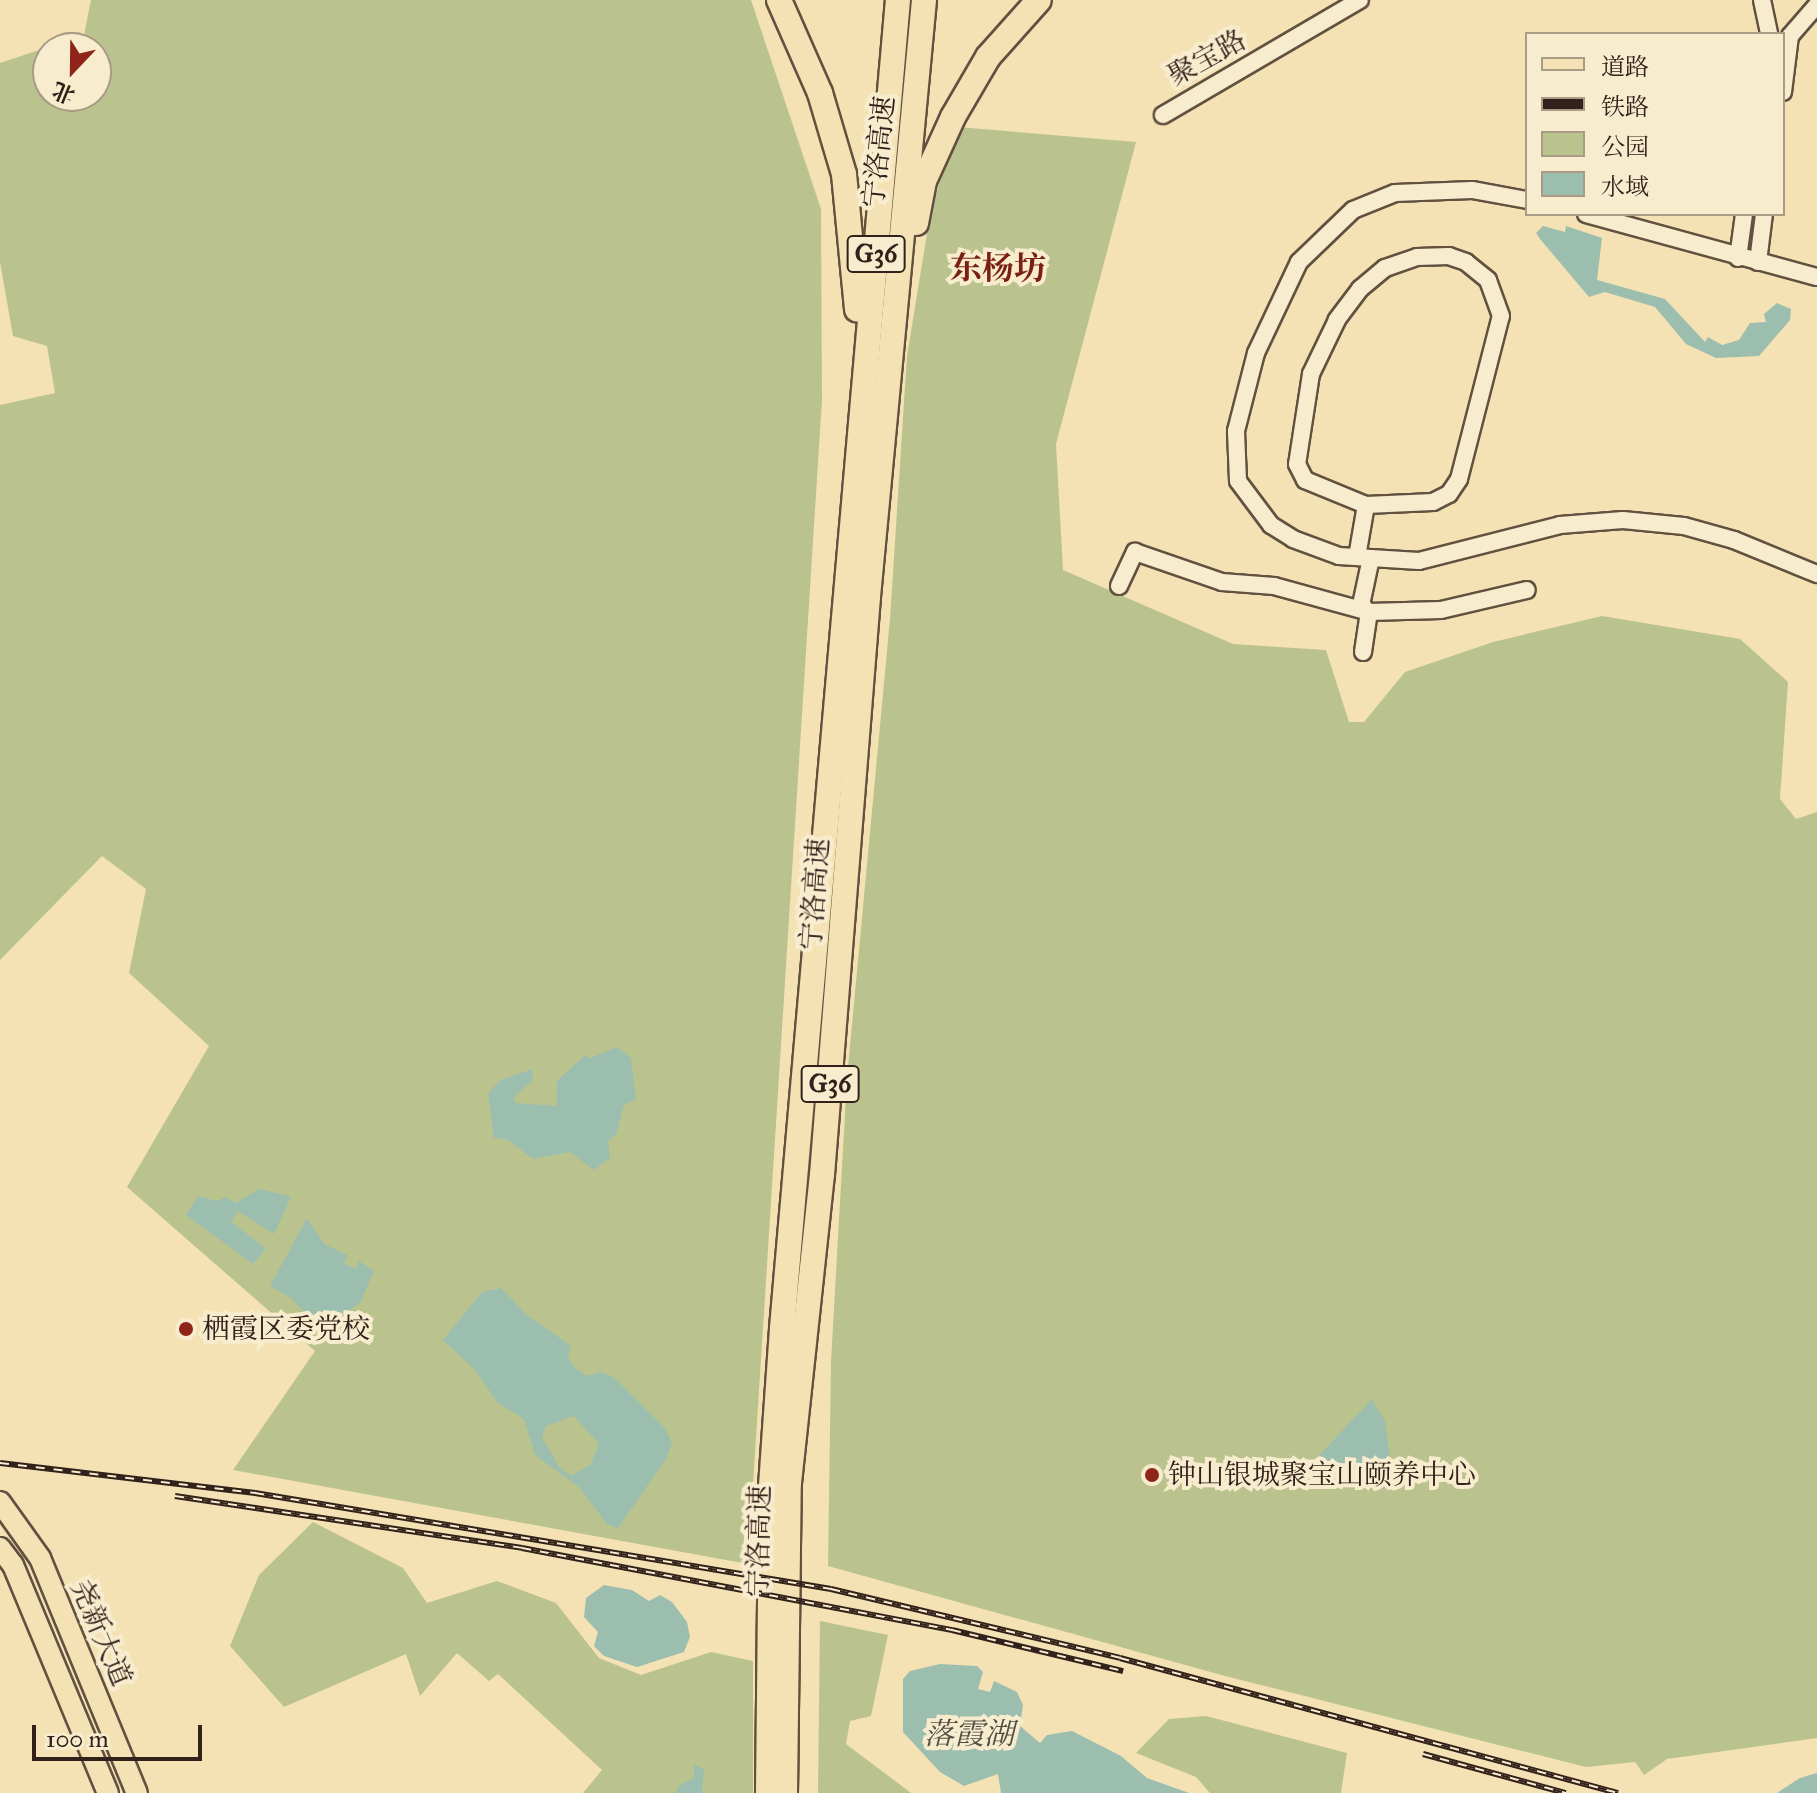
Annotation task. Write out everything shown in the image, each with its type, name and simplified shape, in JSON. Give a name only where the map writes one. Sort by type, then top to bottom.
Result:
[{"type":"highway","points":[[779,0],[820,93],[844,174],[857,280],[853,508]]},
{"type":"highway","name":"宁洛高速","points":[[768,1793],[772,1471],[898,0]]},
{"type":"highway","name":"宁洛高速","points":[[785,1793],[789,1483],[822,1175],[888,375],[924,0]]},
{"type":"highway","points":[[888,375],[924,181],[953,117],[988,57],[1039,0]]},
{"type":"main road","name":"尧新大道","points":[[0,1502],[40,1558],[137,1793]]},
{"type":"main road","name":"尧新大道","points":[[0,1548],[13,1565],[108,1793]]},
{"type":"street","name":"聚宝路","points":[[1163,115],[1360,0]]},
{"type":"street","points":[[1762,0],[1769,32]]},
{"type":"street","points":[[1785,76],[1790,36],[1817,5]]},
{"type":"street","points":[[1525,200],[1472,190],[1395,193],[1353,210],[1299,262],[1268,322],[1236,431],[1238,481],[1271,525],[1293,539],[1364,557],[1419,561],[1560,525],[1623,520],[1684,526],[1743,542],[1817,574]]},
{"type":"street","points":[[1593,216],[1738,258],[1817,277]]},
{"type":"street","points":[[1738,258],[1744,216]]},
{"type":"street","points":[[1758,262],[1764,216]]},
{"type":"street","points":[[1449,256],[1466,262],[1488,280],[1501,316],[1459,479],[1449,494],[1433,502],[1366,505],[1305,480],[1297,464],[1311,374],[1337,320],[1360,289],[1385,268],[1417,257],[1449,256]]},
{"type":"street","points":[[1366,505],[1361,605],[1369,612]]},
{"type":"street","points":[[1119,586],[1135,552],[1222,582],[1274,586],[1369,612],[1441,610],[1527,590]]},
{"type":"street","points":[[1363,652],[1369,612]]},
{"type":"green space","points":[[91,0],[751,0],[821,209],[822,400],[748,1564],[233,1470],[315,1351],[127,1187],[209,1046],[129,973],[146,889],[102,856],[0,960],[0,405],[55,393],[47,346],[13,336],[0,262],[0,63],[32,52],[32,112],[112,112],[112,32],[85,32]]},
{"type":"green space","points":[[958,127],[1136,142],[1056,444],[1063,570],[1233,644],[1326,650],[1349,722],[1364,722],[1405,672],[1493,642],[1602,616],[1740,639],[1788,682],[1780,799],[1796,819],[1817,812],[1817,1738],[1667,1759],[1644,1775],[1635,1762],[1586,1767],[1225,1676],[828,1566],[831,1362],[847,1078],[890,619],[907,356],[931,209]]},
{"type":"green space","points":[[313,1522],[403,1568],[427,1603],[497,1581],[556,1603],[599,1658],[641,1675],[711,1652],[753,1661],[753,1793],[583,1793],[602,1770],[498,1674],[489,1681],[457,1653],[420,1696],[406,1654],[284,1707],[230,1646],[259,1575]]},
{"type":"green space","points":[[820,1621],[888,1635],[871,1716],[850,1721],[846,1744],[911,1793],[818,1793]]},
{"type":"green space","points":[[1206,1716],[1347,1753],[1341,1793],[1210,1793],[1196,1777],[1136,1753],[1169,1719]]},
{"type":"water","points":[[1543,226],[1565,232],[1566,226],[1602,238],[1597,280],[1665,299],[1705,342],[1708,337],[1722,345],[1739,340],[1750,323],[1766,322],[1764,314],[1777,303],[1791,309],[1790,320],[1759,356],[1716,358],[1686,344],[1655,307],[1605,292],[1589,297],[1536,233]]},
{"type":"water","points":[[617,1047],[631,1058],[636,1099],[624,1105],[616,1135],[608,1141],[610,1158],[594,1170],[570,1152],[533,1159],[508,1140],[494,1138],[488,1093],[501,1080],[532,1069],[533,1080],[514,1097],[515,1103],[557,1106],[557,1081],[585,1055],[590,1058]]},
{"type":"water","points":[[260,1189],[291,1197],[274,1234],[238,1211],[231,1222],[266,1248],[253,1264],[186,1215],[198,1196],[217,1201],[226,1197],[235,1203]]},
{"type":"water","points":[[307,1218],[324,1244],[347,1255],[344,1264],[356,1269],[359,1261],[374,1271],[360,1303],[343,1314],[307,1315],[291,1298],[270,1286]]},
{"type":"water","points":[[501,1288],[527,1315],[571,1346],[568,1357],[574,1367],[587,1376],[601,1372],[614,1377],[665,1428],[672,1443],[666,1459],[618,1528],[607,1524],[580,1488],[535,1455],[524,1419],[498,1403],[474,1369],[443,1340],[482,1292]],"holes":[[[574,1416],[599,1444],[590,1465],[571,1476],[559,1467],[542,1437],[546,1426]]]},
{"type":"water","points":[[1372,1399],[1385,1421],[1390,1457],[1397,1468],[1392,1491],[1315,1460]]},
{"type":"water","points":[[604,1585],[632,1590],[649,1601],[660,1595],[672,1602],[687,1622],[690,1637],[684,1652],[637,1667],[604,1656],[594,1646],[598,1632],[584,1617],[586,1598]]},
{"type":"water","name":"落霞湖","points":[[940,1664],[977,1666],[983,1672],[978,1689],[990,1692],[994,1681],[1017,1692],[1023,1705],[1020,1726],[1040,1743],[1047,1735],[1072,1731],[1121,1756],[1147,1778],[1189,1793],[1001,1793],[998,1774],[964,1786],[940,1772],[903,1732],[903,1679],[910,1671]]},
{"type":"water","points":[[694,1765],[704,1769],[702,1793],[676,1793],[678,1786],[694,1778]]},
{"type":"water","points":[[1817,1773],[1817,1793],[1777,1793],[1800,1778]]},
{"type":"railway","points":[[0,1463],[255,1493],[831,1589],[1120,1658],[1618,1793]]},
{"type":"railway","points":[[175,1496],[522,1548],[952,1630],[1123,1671]]},
{"type":"railway","points":[[1423,1754],[1566,1793]]},
{"type":"place","name":"栖霞区委党校","points":[[186,1329]]},
{"type":"place","name":"钟山银城聚宝山颐养中心","points":[[1152,1475]]},
{"type":"district","name":"东杨坊","points":[[998,269]]}]
